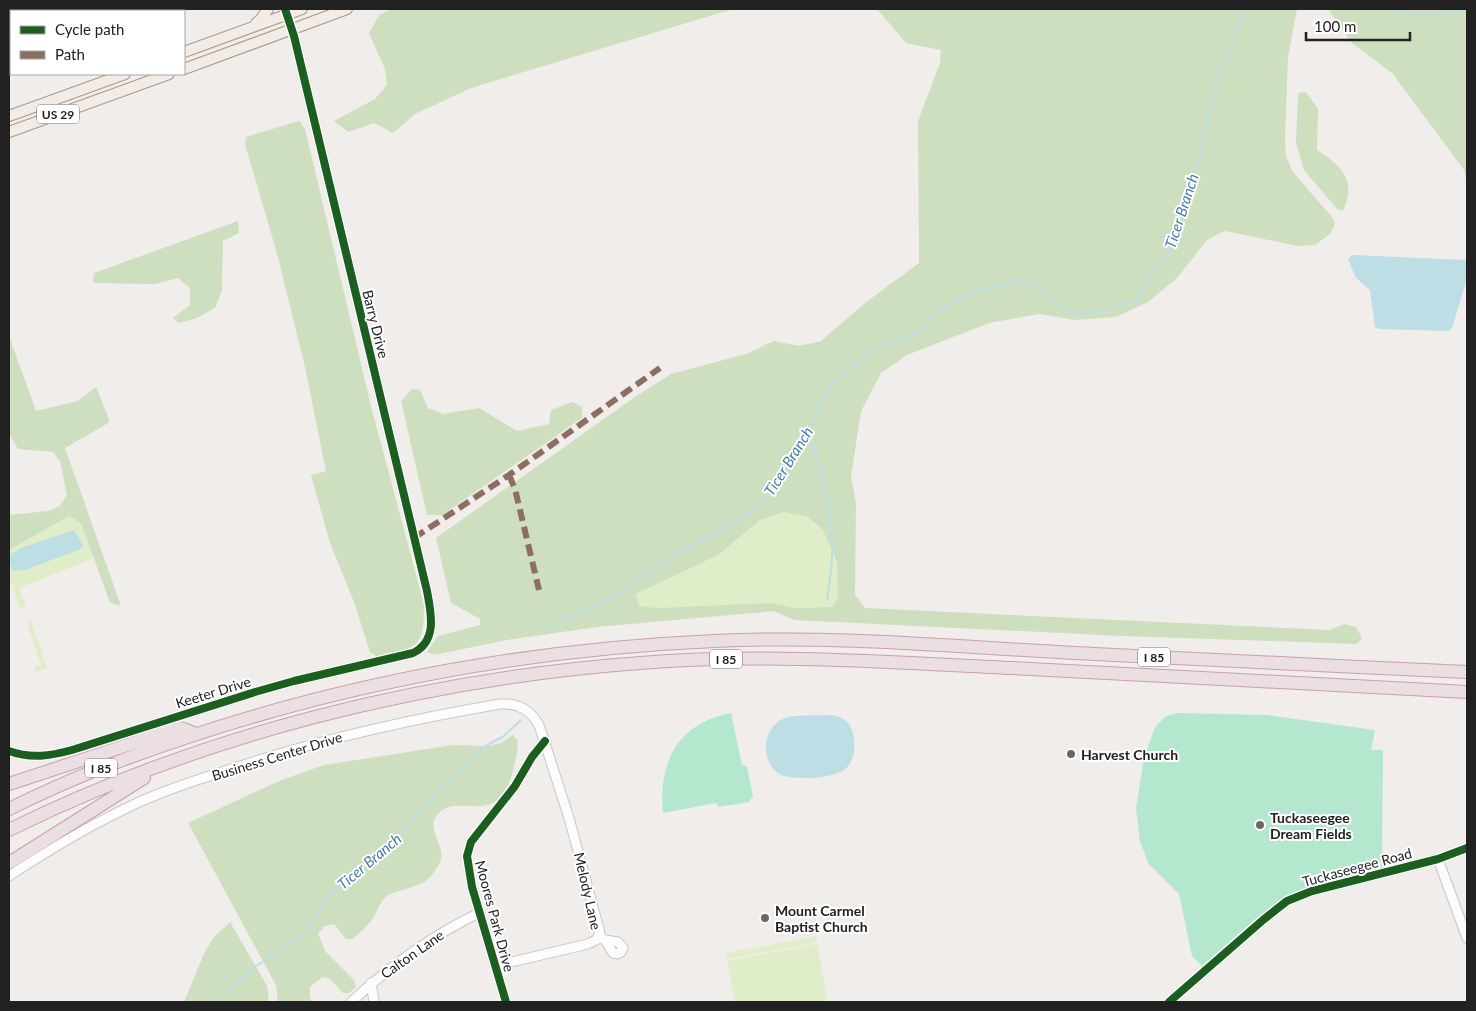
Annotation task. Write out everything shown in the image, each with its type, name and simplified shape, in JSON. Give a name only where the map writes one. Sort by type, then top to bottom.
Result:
[{"type":"highway","name":"I 85","points":[[9,809],[104,767],[196,734],[313,700],[468,667],[595,649],[716,641],[842,641],[1467,672]]},
{"type":"highway","name":"I 85","points":[[9,830],[74,800],[167,764],[273,729],[399,698],[472,683],[538,673],[642,662],[740,658],[854,660],[1467,692]]},
{"type":"highway","points":[[9,784],[179,728],[196,734]]},
{"type":"highway","points":[[9,863],[167,764]]},
{"type":"main road","points":[[249,28],[260,20],[268,9]]},
{"type":"main road","points":[[185,52],[286,12],[302,9]]},
{"type":"main road","points":[[185,68],[347,9]]},
{"type":"main road","name":"US 29","points":[[9,116],[122,75]]},
{"type":"main road","name":"US 29","points":[[9,132],[167,75]]},
{"type":"main road","points":[[9,124],[21,112]]},
{"type":"street","name":"Barry Drive","points":[[286,12],[427,591],[432,622],[424,645]]},
{"type":"street","name":"Keeter Drive","points":[[9,751],[36,757],[53,756],[255,692],[413,653],[424,645]]},
{"type":"street","name":"Business Center Drive","points":[[9,876],[68,838],[138,803],[256,760],[382,726],[440,714],[509,704],[516,705],[530,713],[540,725],[545,741]]},
{"type":"street","name":"Moores Park Drive","points":[[506,1002],[479,913],[466,856],[469,847],[515,786],[532,757],[545,741]]},
{"type":"street","name":"Melody Lane","points":[[495,966],[588,944],[602,938],[585,873],[545,741]]},
{"type":"street","name":"Tuckaseegee Road","points":[[1169,1002],[1287,901],[1312,891],[1438,859],[1467,848]]},
{"type":"street","points":[[1438,859],[1467,938]]},
{"type":"street","name":"Calton Lane","points":[[351,1002],[371,983],[422,944],[479,913]]},
{"type":"street","points":[[371,983],[374,1002]]},
{"type":"green space","points":[[392,9],[733,9],[471,88],[415,114],[393,133],[374,123],[348,132],[334,121],[375,99],[387,85],[385,69],[369,33],[379,15]]},
{"type":"green space","points":[[877,9],[1297,9],[1288,57],[1286,156],[1293,172],[1335,223],[1330,234],[1315,245],[1298,246],[1225,231],[1207,240],[1177,278],[1148,302],[1116,317],[1075,320],[1039,314],[989,323],[907,355],[881,373],[861,411],[851,477],[856,504],[855,595],[865,608],[1330,630],[1344,624],[1356,627],[1362,638],[1357,644],[1122,636],[794,620],[774,611],[597,627],[507,640],[434,655],[427,652],[438,636],[480,625],[480,619],[451,603],[436,538],[632,399],[671,374],[746,354],[774,341],[799,346],[821,341],[865,303],[919,263],[918,121],[940,63],[941,50],[906,43]],"holes":[[[784,512],[808,517],[823,530],[837,562],[838,597],[833,607],[796,608],[770,603],[657,608],[639,606],[636,594],[718,555],[760,520]]]},
{"type":"green space","points":[[1328,9],[1467,9],[1467,183],[1464,170],[1393,74],[1352,43]]},
{"type":"green space","points":[[1306,92],[1318,109],[1317,150],[1340,168],[1348,182],[1347,200],[1343,211],[1337,209],[1304,170],[1296,143],[1298,93]]},
{"type":"green space","points":[[299,121],[305,129],[371,406],[424,605],[422,630],[416,644],[402,651],[378,657],[370,652],[354,602],[330,543],[311,475],[326,471],[305,367],[278,257],[245,144],[246,137]]},
{"type":"green space","points":[[238,221],[239,233],[223,241],[222,290],[215,308],[197,318],[179,323],[173,318],[190,305],[190,288],[178,278],[155,284],[93,283],[94,273]]},
{"type":"green space","points":[[9,336],[36,411],[78,401],[96,387],[110,422],[65,448],[121,606],[110,603],[81,523],[69,516],[9,550],[9,515],[48,511],[60,506],[67,495],[60,461],[53,452],[18,449],[9,433]]},
{"type":"green space","points":[[412,389],[420,390],[428,408],[443,414],[479,408],[517,431],[549,424],[551,410],[572,402],[582,407],[582,418],[442,515],[427,515],[401,401]]},
{"type":"green space","points":[[784,512],[808,517],[823,530],[837,562],[838,597],[834,607],[796,608],[770,603],[657,608],[639,606],[636,594],[718,555],[760,520]]},
{"type":"green space","points":[[69,516],[81,523],[94,558],[19,588],[26,607],[20,608],[11,581],[9,582],[9,550]]},
{"type":"green space","points":[[31,621],[47,668],[36,672],[34,667],[41,665],[27,623]]},
{"type":"green space","points":[[731,713],[742,765],[747,767],[753,796],[749,802],[719,807],[716,803],[663,813],[662,794],[664,777],[668,762],[675,748],[697,726],[713,718]]},
{"type":"green space","name":"Tuckaseegee Dream Fields","points":[[1178,713],[1266,715],[1375,730],[1371,750],[1383,750],[1382,873],[1287,901],[1206,970],[1192,956],[1179,894],[1149,864],[1140,842],[1136,808],[1144,758],[1155,727],[1166,716]]},
{"type":"green space","points":[[513,735],[518,741],[514,766],[505,791],[497,801],[487,805],[445,808],[437,815],[433,826],[441,850],[441,856],[440,862],[433,874],[416,886],[388,895],[383,900],[370,923],[353,939],[346,939],[334,924],[325,926],[318,933],[325,951],[354,980],[356,987],[349,993],[343,993],[329,978],[322,977],[310,987],[312,1002],[278,1002],[276,985],[188,823],[279,781],[324,765],[453,745],[490,746],[501,743]]},
{"type":"green space","points":[[230,922],[267,986],[269,1002],[184,1002],[204,954],[213,938]]},
{"type":"green space","points":[[816,936],[817,943],[727,959],[726,953]]},
{"type":"green space","points":[[817,944],[828,1002],[735,1002],[727,961]]},
{"type":"water","points":[[1352,255],[1467,260],[1467,279],[1452,328],[1448,331],[1379,329],[1375,327],[1370,290],[1356,278],[1348,259]]},
{"type":"water","points":[[74,530],[83,548],[25,570],[13,571],[9,560],[11,554],[21,548]]},
{"type":"water","points":[[831,715],[841,717],[851,728],[854,749],[851,762],[847,767],[830,776],[809,778],[789,777],[780,774],[774,769],[766,753],[768,735],[772,727],[784,718]]},
{"type":"waterway","points":[[984,9],[993,9]]},
{"type":"waterway","name":"Ticer Branch","points":[[545,634],[560,621],[621,592],[670,557],[741,519],[764,501],[774,489],[808,433],[815,420],[822,398],[833,384],[871,351],[887,343],[920,333],[933,314],[975,291],[1024,280],[1077,315],[1098,312],[1136,300],[1158,265],[1168,254],[1177,232],[1188,184],[1201,152],[1211,102],[1222,67],[1234,35],[1248,9]]},
{"type":"waterway","name":"Ticer Branch","points":[[1395,9],[1405,13],[1423,15],[1467,9]]},
{"type":"waterway","points":[[808,433],[823,478],[831,526],[832,558],[827,600]]},
{"type":"waterway","name":"Ticer Branch","points":[[217,1002],[251,969],[277,953],[302,934],[310,925],[326,899],[343,884],[352,871],[397,839],[443,785],[458,775],[469,760],[484,747],[504,736],[521,720]]},
{"type":"marked path","points":[[414,538],[509,475],[660,368]]},
{"type":"marked path","points":[[509,475],[515,489],[539,590]]},
{"type":"cycle path","points":[[9,751],[17,754],[41,756],[72,750],[255,692],[413,653],[421,648],[429,634],[431,617],[427,591],[294,36],[285,9]]},
{"type":"cycle path","points":[[506,1002],[472,887],[467,856],[471,842],[515,786],[532,757],[545,741]]},
{"type":"cycle path","points":[[1169,1002],[1287,901],[1312,891],[1438,859],[1467,848]]},
{"type":"place","name":"Harvest Church","points":[[1071,754]]},
{"type":"place","name":"Tuckaseegee Dream Fields","points":[[1260,825]]},
{"type":"place","name":"Mount Carmel Baptist Church","points":[[765,918]]}]
